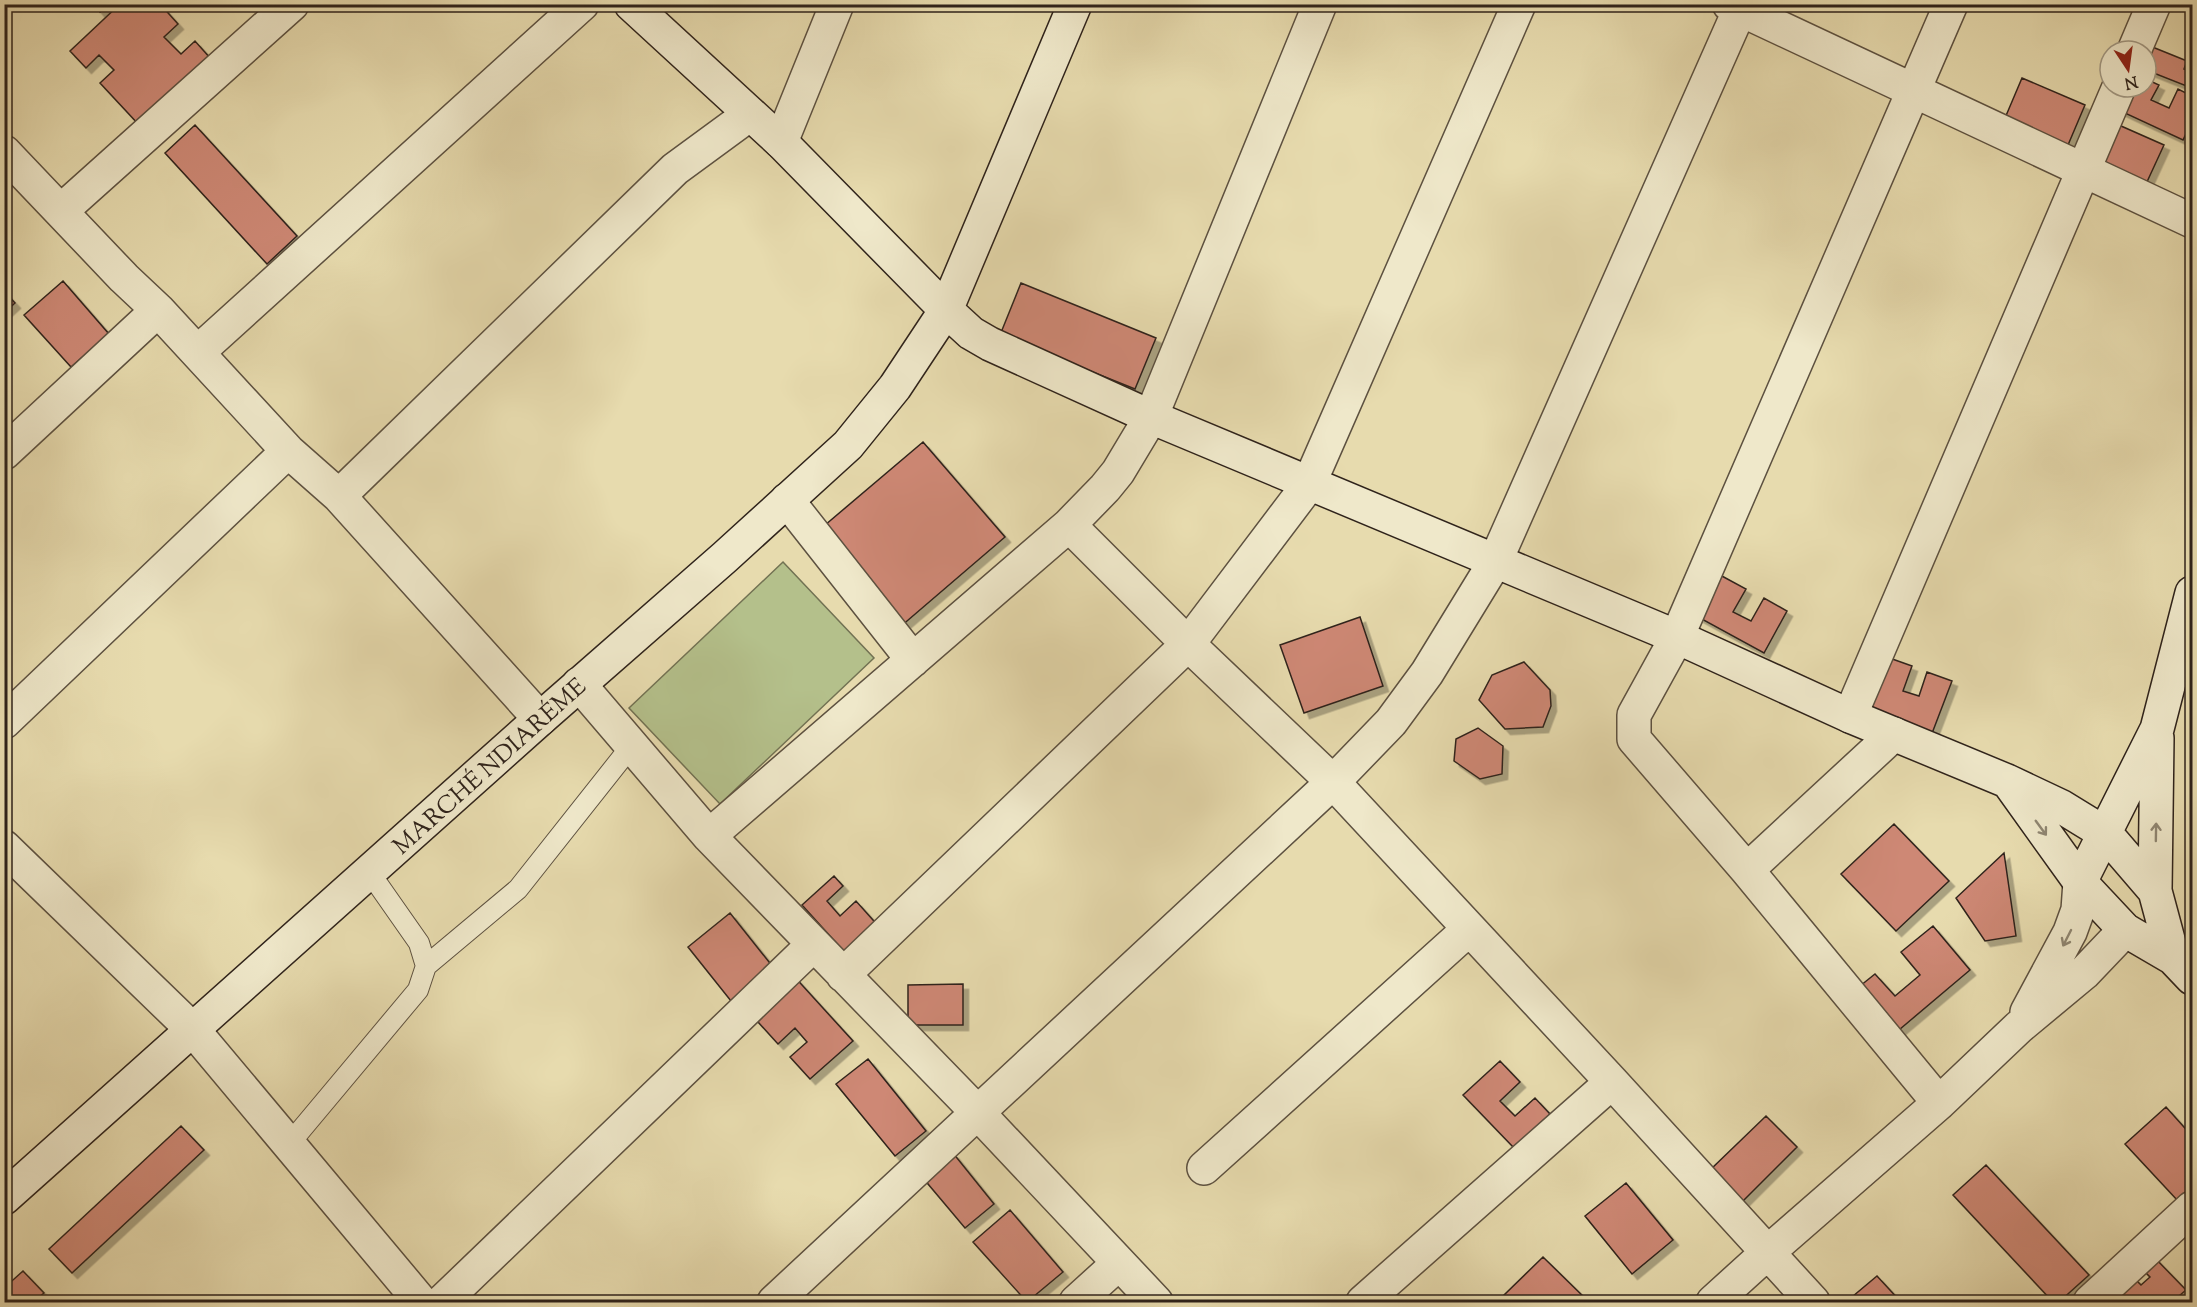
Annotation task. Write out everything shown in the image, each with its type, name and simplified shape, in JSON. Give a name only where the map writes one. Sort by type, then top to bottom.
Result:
[{"type":"street","points":[[61,211],[292,4]]},
{"type":"street","points":[[198,352],[582,4]]},
{"type":"street","points":[[631,4],[781,142],[971,333],[990,344],[1151,417],[1677,637],[1850,716],[2007,781],[2062,807],[2106,834],[2155,891],[2186,966]]},
{"type":"street","points":[[781,142],[837,4]]},
{"type":"street","name":"MARCHÉ NDIARÉME","points":[[4,1198],[848,445],[895,387],[946,310],[1075,4]]},
{"type":"street","points":[[709,836],[1069,525],[1106,488],[1151,417],[1320,4]]},
{"type":"street","points":[[843,975],[1188,644],[1309,484],[1519,4]]},
{"type":"street","points":[[1939,1103],[1747,870],[1634,740],[1634,716],[1677,637],[1951,4]]},
{"type":"street","points":[[2139,39],[2154,4]]},
{"type":"street","points":[[774,1302],[1333,782],[1391,722],[1427,673],[1494,562],[1735,7],[2193,221]]},
{"type":"street","points":[[1850,716],[2114,99]]},
{"type":"street","points":[[339,496],[675,169],[750,114]]},
{"type":"street","points":[[11,171],[61,211],[198,352],[288,451],[339,496],[540,719]]},
{"type":"street","points":[[4,453],[158,310]]},
{"type":"street","points":[[4,722],[288,451]]},
{"type":"street","points":[[787,500],[912,660]]},
{"type":"street","points":[[1069,525],[1188,644],[1333,782],[1813,1302]]},
{"type":"street","points":[[2019,1027],[2070,932],[2078,910],[2080,882],[2157,729],[2193,593]]},
{"type":"street","points":[[579,684],[709,836],[978,1113],[1156,1302]]},
{"type":"street","points":[[1713,1302],[1939,1103],[2019,1027],[2084,973],[2126,930],[2155,891],[2157,729]]},
{"type":"street","points":[[1747,870],[1894,734]]},
{"type":"street","points":[[2007,781],[2080,882],[2126,930],[2186,966]]},
{"type":"street","points":[[4,847],[194,1030],[421,1302]]},
{"type":"street","points":[[1204,1168],[1469,930]]},
{"type":"street","points":[[442,1302],[813,945]]},
{"type":"street","points":[[1363,1302],[1612,1082]]},
{"type":"street","points":[[2090,1302],[2193,1208]]},
{"type":"street","points":[[1076,1302],[1119,1263]]},
{"type":"lane","points":[[290,1143],[418,990],[426,966],[518,890],[632,745]]},
{"type":"lane","points":[[370,873],[419,943],[426,966]]},
{"type":"green space","points":[[783,562],[874,658],[720,804],[629,708]]},
{"type":"building","points":[[93,4],[107,4],[100,12]]},
{"type":"building","points":[[120,4],[160,4],[178,24],[164,37],[181,54],[195,41],[211,59],[140,126],[100,83],[114,70],[99,55],[86,68],[70,51]]},
{"type":"building","points":[[2158,49],[2187,61],[2184,69],[2192,72],[2189,87],[2158,75]]},
{"type":"building","points":[[2022,78],[2085,105],[2068,145],[2005,118]]},
{"type":"building","points":[[2178,89],[2192,96],[2186,109],[2192,112],[2192,121],[2183,140],[2114,108],[2118,99],[2152,99],[2169,108]]},
{"type":"building","points":[[2112,122],[2164,145],[2146,184],[2095,161]]},
{"type":"building","points":[[195,125],[297,236],[267,264],[165,153]]},
{"type":"building","points":[[63,281],[109,334],[71,367],[24,315]]},
{"type":"building","points":[[1021,283],[1156,338],[1135,389],[1000,335]]},
{"type":"building","points":[[4,291],[15,303],[4,313]]},
{"type":"building","points":[[923,442],[1005,537],[900,627],[818,531]]},
{"type":"building","points":[[1720,575],[1746,589],[1733,612],[1751,621],[1764,598],[1787,611],[1764,653],[1698,617]]},
{"type":"building","points":[[1360,617],[1383,686],[1304,713],[1280,645]]},
{"type":"building","points":[[1881,655],[1912,666],[1903,691],[1919,696],[1927,672],[1952,681],[1931,736],[1861,710]]},
{"type":"building","points":[[1524,662],[1550,690],[1551,706],[1543,727],[1505,729],[1479,700],[1492,675]]},
{"type":"building","points":[[1478,728],[1503,746],[1502,774],[1480,779],[1454,761],[1456,739]]},
{"type":"building","points":[[1894,824],[1949,881],[1896,931],[1841,874]]},
{"type":"building","points":[[2004,853],[2016,936],[1985,941],[1956,898]]},
{"type":"building","points":[[834,876],[843,886],[827,901],[840,916],[856,901],[881,929],[849,957],[802,905]]},
{"type":"building","points":[[730,913],[773,967],[731,1001],[688,947]]},
{"type":"building","points":[[1933,926],[1970,970],[1893,1035],[1855,990],[1875,974],[1895,996],[1920,975],[1901,952]]},
{"type":"building","points":[[792,974],[853,1041],[810,1079],[790,1057],[807,1042],[795,1028],[778,1044],[749,1012]]},
{"type":"building","points":[[963,984],[963,1025],[908,1025],[908,985]]},
{"type":"building","points":[[868,1059],[926,1131],[895,1156],[836,1084]]},
{"type":"building","points":[[1500,1061],[1520,1082],[1500,1101],[1515,1116],[1535,1098],[1550,1114],[1514,1148],[1463,1095]]},
{"type":"building","points":[[2166,1107],[2192,1136],[2192,1187],[2178,1201],[2125,1144]]},
{"type":"building","points":[[1766,1116],[1797,1147],[1741,1203],[1709,1171]]},
{"type":"building","points":[[181,1126],[204,1150],[72,1273],[49,1249]]},
{"type":"building","points":[[953,1153],[994,1204],[965,1228],[923,1178]]},
{"type":"building","points":[[1986,1165],[2089,1275],[2059,1302],[2053,1302],[1953,1195]]},
{"type":"building","points":[[1626,1183],[1673,1240],[1632,1274],[1585,1216]]},
{"type":"building","points":[[1010,1210],[1063,1272],[1027,1302],[973,1242]]},
{"type":"building","points":[[1543,1257],[1589,1302],[1508,1302],[1502,1297]]},
{"type":"building","points":[[2154,1257],[2186,1290],[2179,1296],[2186,1302],[2127,1302],[2117,1292],[2133,1277],[2141,1285],[2150,1277],[2142,1269]]},
{"type":"building","points":[[23,1271],[44,1293],[33,1302],[4,1302],[4,1288]]},
{"type":"building","points":[[1877,1276],[1901,1302],[1846,1302]]}]
